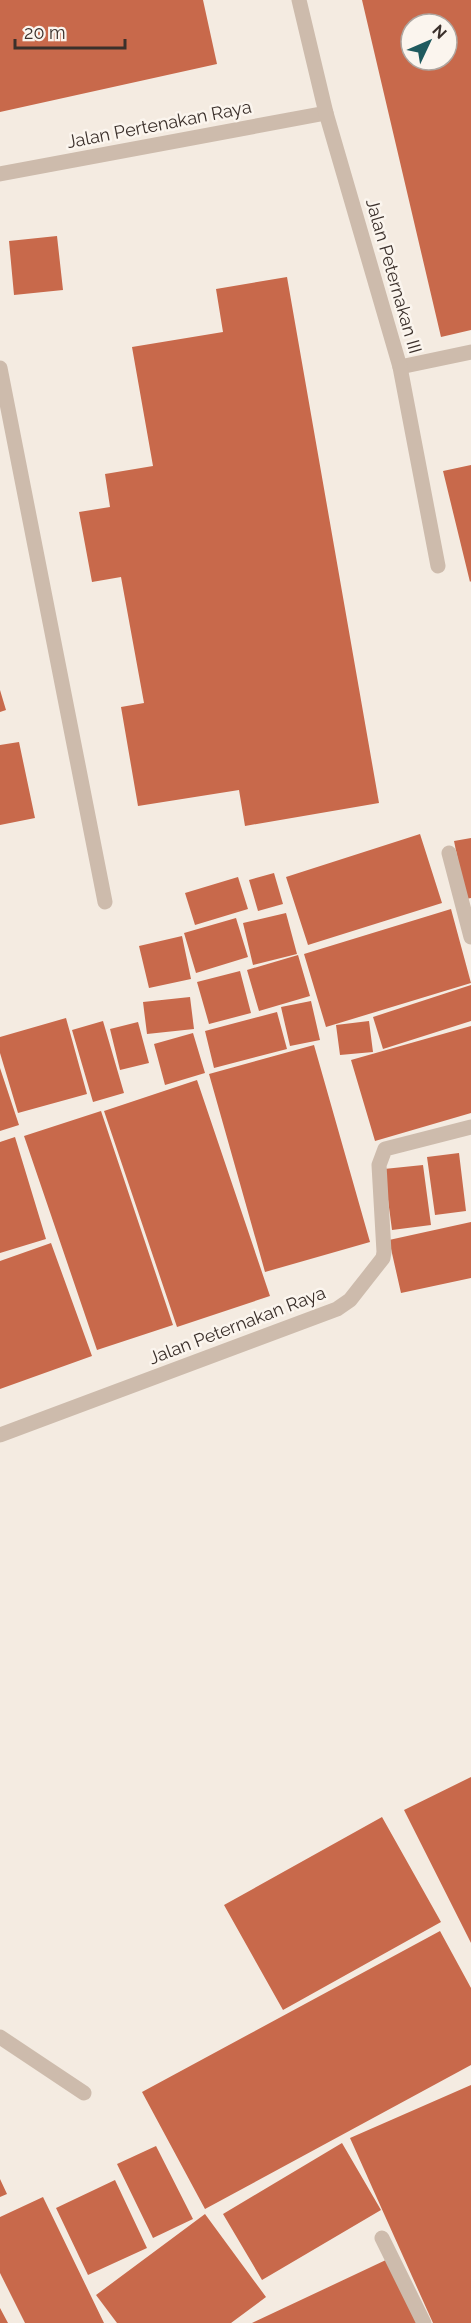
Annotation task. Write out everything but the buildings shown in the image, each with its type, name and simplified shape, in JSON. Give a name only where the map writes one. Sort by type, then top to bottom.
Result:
[{"type":"street","name":"Jalan Peternakan III","points":[[299,0],[326,113],[400,367],[438,566]]},
{"type":"street","name":"Jalan Pertenakan Raya","points":[[0,174],[326,113]]},
{"type":"street","points":[[400,367],[471,352]]},
{"type":"street","points":[[0,368],[105,902]]},
{"type":"street","points":[[449,853],[471,937]]},
{"type":"street","name":"Jalan Peternakan Raya","points":[[0,1435],[337,1309],[350,1300],[383,1258],[379,1165],[384,1149],[471,1127]]},
{"type":"street","points":[[0,2037],[84,2093]]},
{"type":"street","points":[[382,2238],[424,2323]]}]
